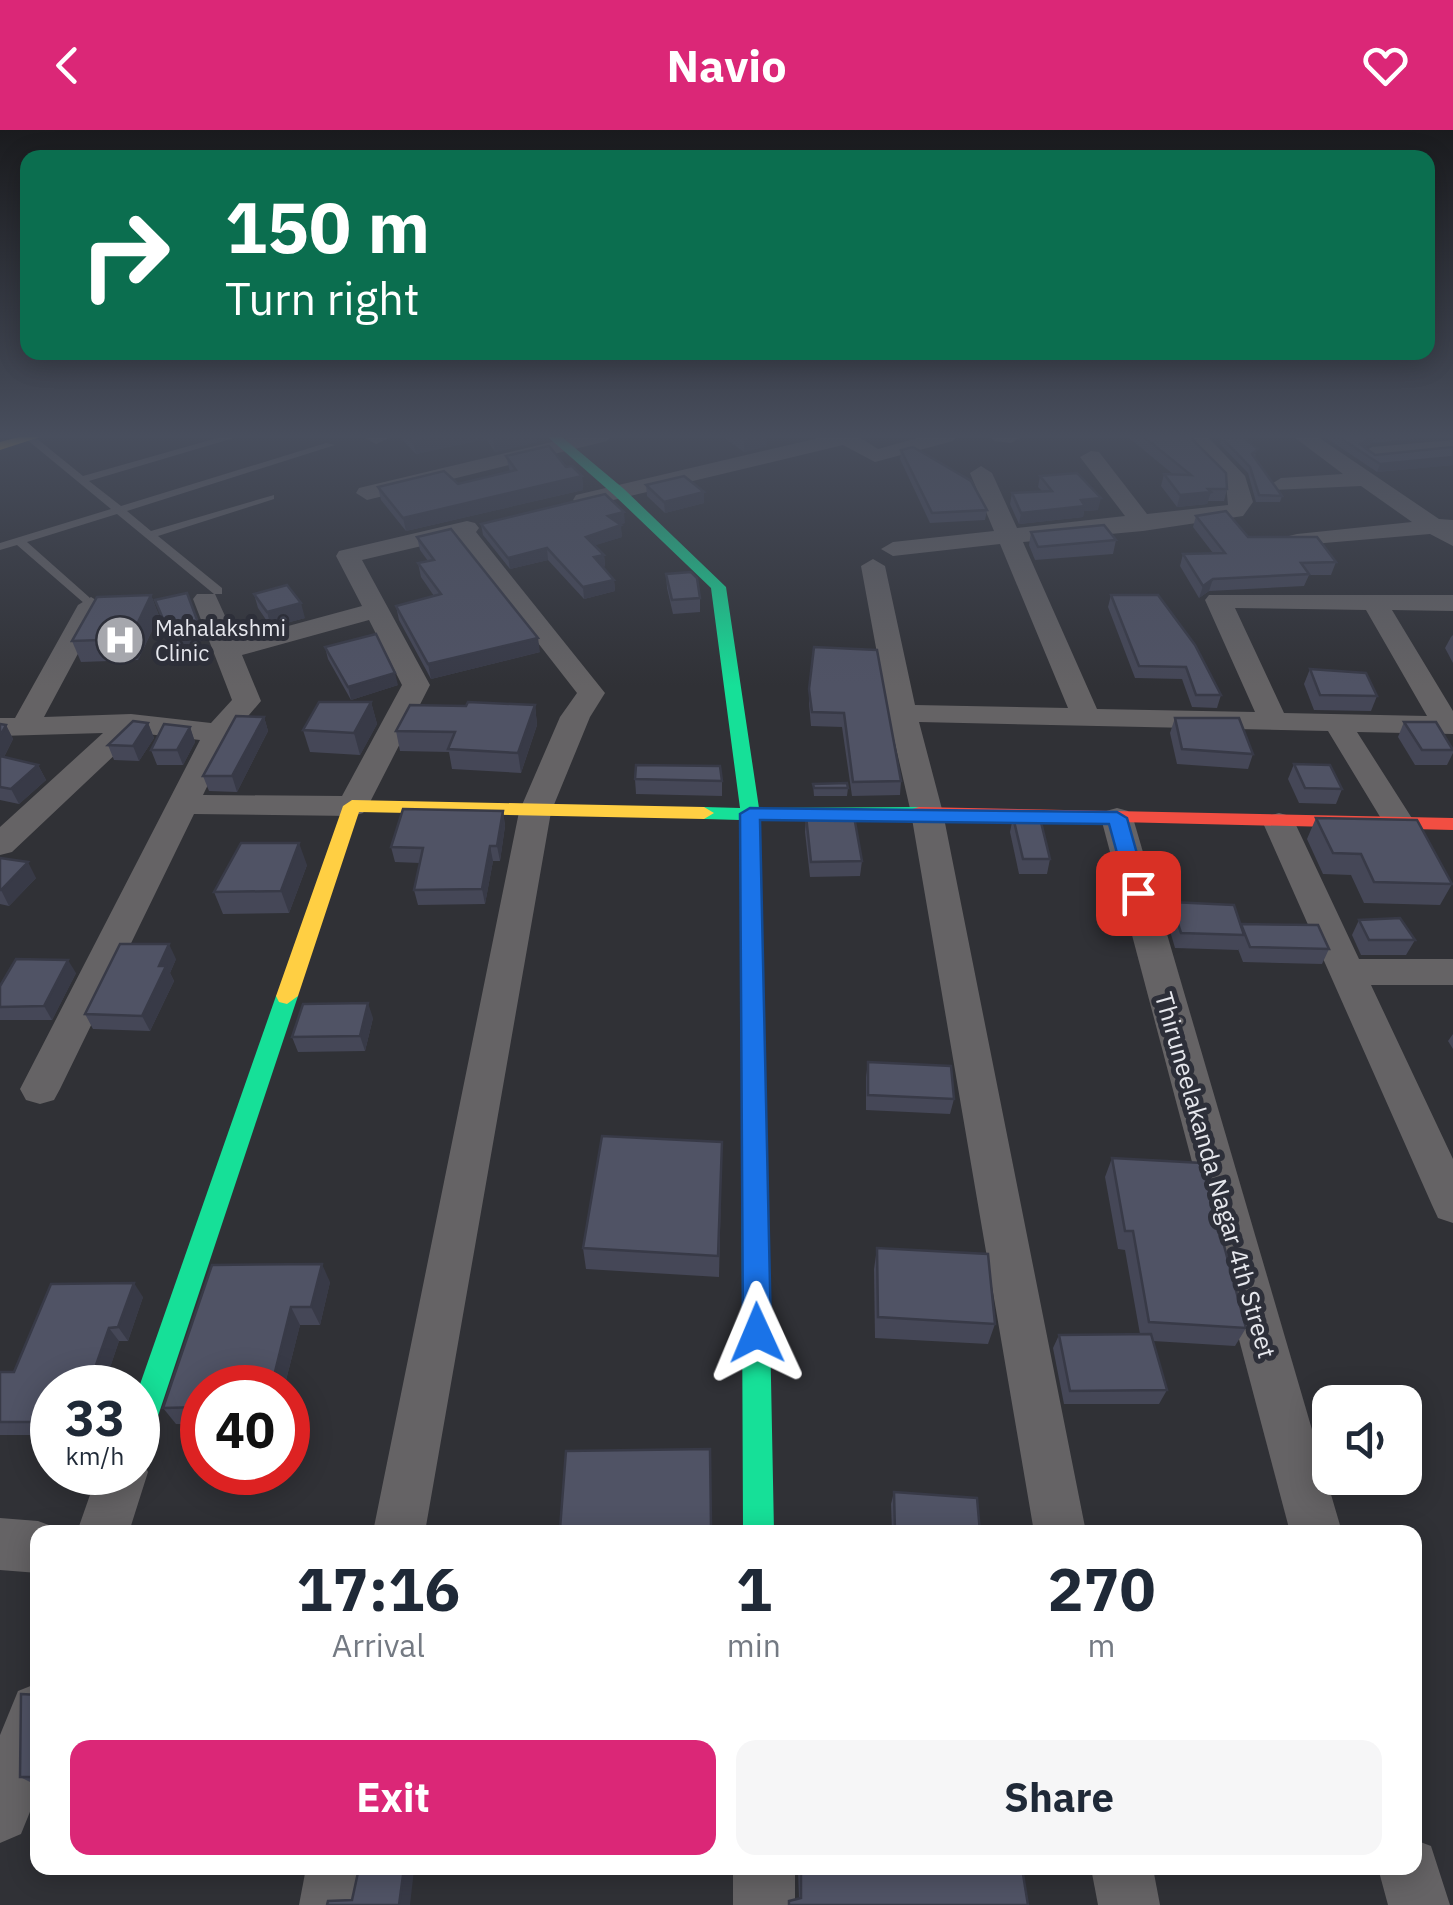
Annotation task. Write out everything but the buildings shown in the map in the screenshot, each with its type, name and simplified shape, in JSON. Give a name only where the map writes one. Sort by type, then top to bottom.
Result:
[{"type":"street","points":[[647,520],[718,587],[750,814],[760,1525]]},
{"type":"street","points":[[1003,520],[1087,719]]},
{"type":"street","points":[[1140,520],[1143,524]]},
{"type":"street","points":[[1059,1525],[927,813],[902,713],[883,557],[1011,536],[1174,520]]},
{"type":"street","points":[[160,1366],[352,806],[416,686],[348,556],[496,521]]},
{"type":"street","points":[[401,1525],[534,812],[575,717],[591,693],[461,529]]},
{"type":"street","points":[[1298,541],[1447,530]]},
{"type":"street","points":[[40,1089],[186,804],[218,732],[247,701],[227,651],[212,595]]},
{"type":"street","points":[[1274,723],[1218,600],[1453,603]]},
{"type":"street","points":[[13,726],[88,602]]},
{"type":"street","points":[[1374,602],[1450,725]]},
{"type":"street","points":[[227,651],[376,610]]},
{"type":"street","points":[[902,713],[1450,725]]},
{"type":"street","points":[[13,726],[131,724],[218,732]]},
{"type":"street","points":[[0,844],[15,813],[131,724]]},
{"type":"street","points":[[1338,724],[1399,824]]},
{"type":"street","points":[[186,804],[1453,824]]},
{"type":"street","name":"Thiruneelakanda Nagar 4th Street","points":[[1117,818],[1314,1525]]},
{"type":"street","points":[[1279,823],[1453,1205]]},
{"type":"street","points":[[1346,972],[1453,972]]},
{"type":"street","points":[[104,1525],[115,1495]]},
{"type":"street","points":[[0,1544],[30,1546]]},
{"type":"street","points":[[0,1812],[30,1731]]},
{"type":"street","points":[[330,1905],[335,1875]]},
{"type":"street","points":[[764,1875],[764,1905]]},
{"type":"street","points":[[1123,1875],[1129,1905]]},
{"type":"street","points":[[1411,1875],[1420,1905]]},
{"type":"lane","points":[[0,547],[88,520]]},
{"type":"lane","points":[[131,520],[212,595]]},
{"type":"lane","points":[[150,535],[198,520]]},
{"type":"lane","points":[[20,541],[88,602]]},
{"type":"traffic: fast","points":[[648,520],[718,587],[750,814],[919,813]]},
{"type":"traffic: fast","points":[[704,813],[750,814],[759,1525]]},
{"type":"traffic: fast","points":[[160,1367],[287,996]]},
{"type":"traffic: slow","points":[[287,996],[352,806],[704,813]]},
{"type":"traffic: jam","points":[[919,813],[1453,824]]},
{"type":"place","name":"Mahalakshmi Clinic","points":[[120,640]]},
{"type":"route","points":[[757,1333],[750,814],[1117,818],[1138,893]]}]
